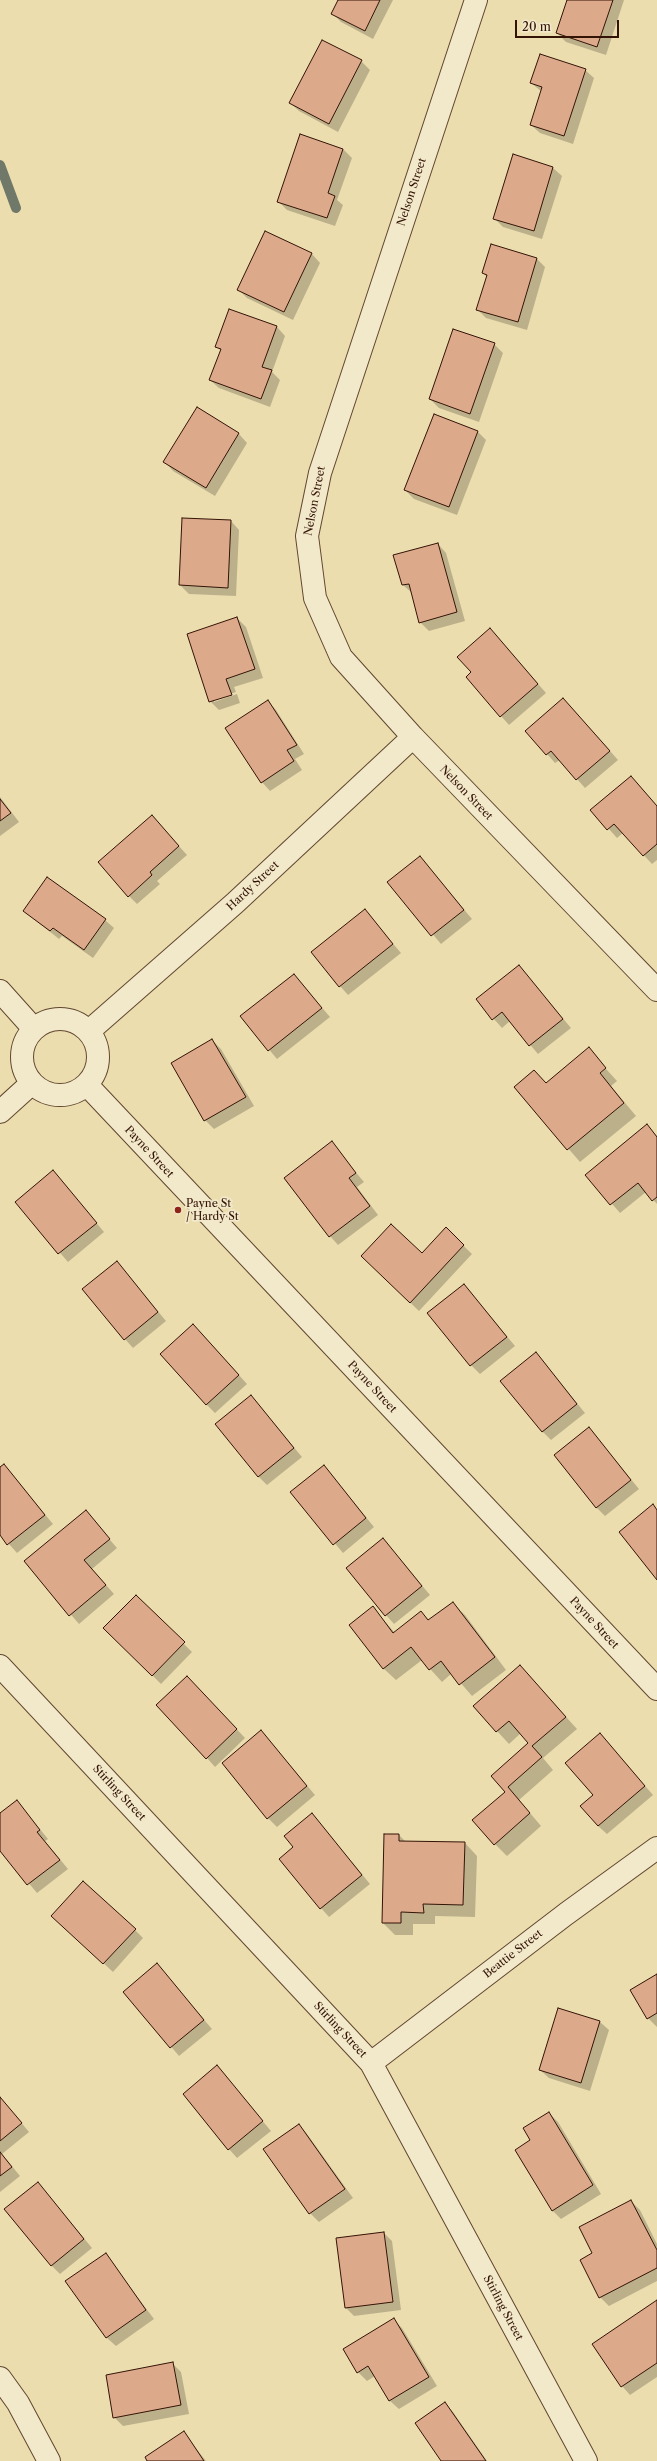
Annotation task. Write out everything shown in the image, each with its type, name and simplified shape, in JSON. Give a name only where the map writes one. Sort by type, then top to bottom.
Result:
[{"type":"street","name":"Nelson Street","points":[[476,0],[320,473],[307,536],[315,598],[341,658],[412,737],[657,990]]},
{"type":"street","name":"Hardy Street","points":[[89,1031],[235,903],[412,737]]},
{"type":"street","points":[[0,991],[34,1028]]},
{"type":"street","points":[[56,1018],[68,1019],[80,1023],[89,1031],[96,1041],[99,1052],[98,1064],[87,1085],[65,1095],[53,1095],[32,1083],[26,1073],[23,1050],[27,1038],[34,1028],[44,1022],[56,1018]]},
{"type":"street","points":[[0,1112],[32,1083]]},
{"type":"street","name":"Payne Street","points":[[87,1085],[657,1689]]},
{"type":"street","name":"Stirling Street","points":[[0,1666],[372,2063],[586,2461]]},
{"type":"street","name":"Beattie Street","points":[[372,2063],[566,1914],[657,1848]]},
{"type":"street","points":[[0,2378],[18,2403],[49,2461]]},
{"type":"building","points":[[338,0],[380,0],[365,31],[331,14]]},
{"type":"building","points":[[567,0],[613,0],[597,47],[556,33]]},
{"type":"building","points":[[322,40],[362,60],[329,124],[289,103]]},
{"type":"building","points":[[540,54],[586,69],[564,136],[530,125],[542,87],[530,83]]},
{"type":"building","points":[[300,134],[343,149],[328,193],[335,196],[327,218],[277,202]]},
{"type":"building","points":[[513,154],[553,167],[534,231],[493,219]]},
{"type":"building","points":[[265,231],[312,253],[284,312],[237,290]]},
{"type":"building","points":[[491,244],[537,258],[518,322],[476,310],[487,275],[482,273]]},
{"type":"building","points":[[229,309],[277,326],[262,367],[272,370],[261,399],[209,380],[221,349],[215,347]]},
{"type":"building","points":[[453,329],[495,343],[470,414],[429,399]]},
{"type":"building","points":[[197,407],[239,433],[206,488],[163,462]]},
{"type":"building","points":[[434,414],[478,431],[449,507],[404,490]]},
{"type":"building","points":[[182,518],[231,520],[228,588],[179,585]]},
{"type":"building","points":[[438,543],[457,612],[419,623],[409,584],[402,585],[393,555]]},
{"type":"building","points":[[237,617],[255,669],[226,679],[232,695],[209,702],[187,634]]},
{"type":"building","points":[[490,628],[538,684],[500,717],[466,677],[471,672],[457,657]]},
{"type":"building","points":[[563,698],[610,751],[576,780],[551,751],[546,755],[525,731]]},
{"type":"building","points":[[268,700],[297,745],[287,750],[294,761],[261,783],[225,728]]},
{"type":"building","points":[[631,776],[657,806],[657,844],[643,856],[614,824],[607,830],[590,810]]},
{"type":"building","points":[[0,799],[11,813],[0,821]]},
{"type":"building","points":[[152,815],[179,846],[150,872],[152,875],[128,897],[98,862]]},
{"type":"building","points":[[420,856],[464,910],[431,936],[387,882]]},
{"type":"building","points":[[47,877],[106,919],[84,950],[53,928],[50,931],[23,911]]},
{"type":"building","points":[[365,909],[393,944],[339,987],[311,952]]},
{"type":"building","points":[[519,965],[563,1019],[529,1046],[502,1012],[492,1020],[476,999]]},
{"type":"building","points":[[294,974],[322,1008],[268,1051],[240,1016]]},
{"type":"building","points":[[212,1039],[246,1097],[204,1121],[171,1063]]},
{"type":"building","points":[[589,1047],[606,1068],[600,1073],[624,1103],[567,1150],[514,1087],[534,1070],[546,1083]]},
{"type":"building","points":[[647,1124],[657,1137],[657,1197],[652,1201],[638,1183],[610,1205],[585,1175]]},
{"type":"building","points":[[332,1141],[356,1173],[349,1178],[370,1206],[329,1237],[284,1178]]},
{"type":"building","points":[[53,1170],[97,1223],[58,1254],[15,1202]]},
{"type":"building","points":[[391,1224],[422,1253],[446,1227],[464,1245],[410,1303],[361,1256]]},
{"type":"building","points":[[117,1261],[158,1312],[124,1340],[82,1289]]},
{"type":"building","points":[[464,1284],[507,1337],[470,1366],[427,1313]]},
{"type":"building","points":[[193,1324],[239,1375],[206,1405],[160,1354]]},
{"type":"building","points":[[536,1352],[577,1404],[542,1432],[500,1381]]},
{"type":"building","points":[[251,1395],[294,1448],[258,1477],[215,1424]]},
{"type":"building","points":[[589,1427],[631,1480],[596,1508],[554,1455]]},
{"type":"building","points":[[4,1464],[45,1515],[7,1545],[0,1535],[0,1467]]},
{"type":"building","points":[[324,1465],[366,1518],[333,1545],[290,1492]]},
{"type":"building","points":[[653,1504],[657,1510],[657,1580],[619,1532]]},
{"type":"building","points":[[86,1510],[110,1539],[84,1560],[106,1585],[69,1616],[24,1561]]},
{"type":"building","points":[[383,1538],[422,1586],[385,1616],[346,1568]]},
{"type":"building","points":[[136,1595],[185,1642],[152,1676],[103,1628]]},
{"type":"building","points":[[453,1602],[495,1657],[459,1685],[441,1661],[429,1670],[411,1647],[383,1669],[349,1625],[373,1606],[393,1633],[421,1611],[428,1620]]},
{"type":"building","points":[[520,1665],[566,1717],[532,1746],[542,1757],[508,1787],[530,1813],[494,1845],[472,1820],[505,1792],[491,1776],[528,1743],[509,1721],[496,1732],[473,1706]]},
{"type":"building","points":[[187,1676],[237,1729],[206,1759],[156,1705]]},
{"type":"building","points":[[261,1730],[307,1786],[267,1819],[222,1763]]},
{"type":"building","points":[[600,1733],[645,1786],[598,1826],[580,1806],[593,1795],[565,1763]]},
{"type":"building","points":[[17,1800],[40,1830],[37,1832],[60,1860],[27,1885],[0,1851],[0,1813]]},
{"type":"building","points":[[312,1813],[362,1875],[320,1909],[279,1859],[293,1847],[284,1836]]},
{"type":"building","points":[[384,1834],[399,1834],[399,1841],[465,1842],[463,1905],[423,1904],[424,1913],[401,1912],[401,1923],[382,1923]]},
{"type":"building","points":[[83,1881],[136,1929],[103,1964],[51,1916]]},
{"type":"building","points":[[157,1963],[204,2020],[170,2048],[123,1992]]},
{"type":"building","points":[[657,1974],[657,2013],[647,2019],[630,1990]]},
{"type":"building","points":[[558,2008],[600,2021],[581,2083],[539,2070]]},
{"type":"building","points":[[217,2065],[263,2121],[228,2150],[183,2094]]},
{"type":"building","points":[[0,2097],[22,2123],[0,2141]]},
{"type":"building","points":[[549,2112],[593,2185],[552,2211],[515,2150],[530,2140],[523,2128]]},
{"type":"building","points":[[299,2124],[345,2189],[309,2214],[263,2149]]},
{"type":"building","points":[[0,2152],[12,2167],[0,2176]]},
{"type":"building","points":[[38,2182],[84,2239],[51,2266],[4,2209]]},
{"type":"building","points":[[631,2200],[657,2250],[657,2268],[599,2298],[580,2260],[592,2253],[579,2227]]},
{"type":"building","points":[[384,2232],[393,2302],[345,2308],[336,2238]]},
{"type":"building","points":[[106,2253],[146,2310],[106,2338],[65,2281]]},
{"type":"building","points":[[657,2300],[657,2363],[621,2387],[592,2344]]},
{"type":"building","points":[[394,2318],[429,2377],[389,2401],[368,2366],[357,2373],[343,2349]]},
{"type":"building","points":[[173,2362],[181,2405],[113,2418],[106,2375]]},
{"type":"building","points":[[445,2402],[486,2461],[441,2461],[415,2423]]},
{"type":"building","points":[[184,2431],[204,2461],[147,2461],[145,2457]]},
{"type":"waterway","points":[[0,165],[16,208]]},
{"type":"place","name":"Payne St / Hardy St","points":[[178,1210]]}]
